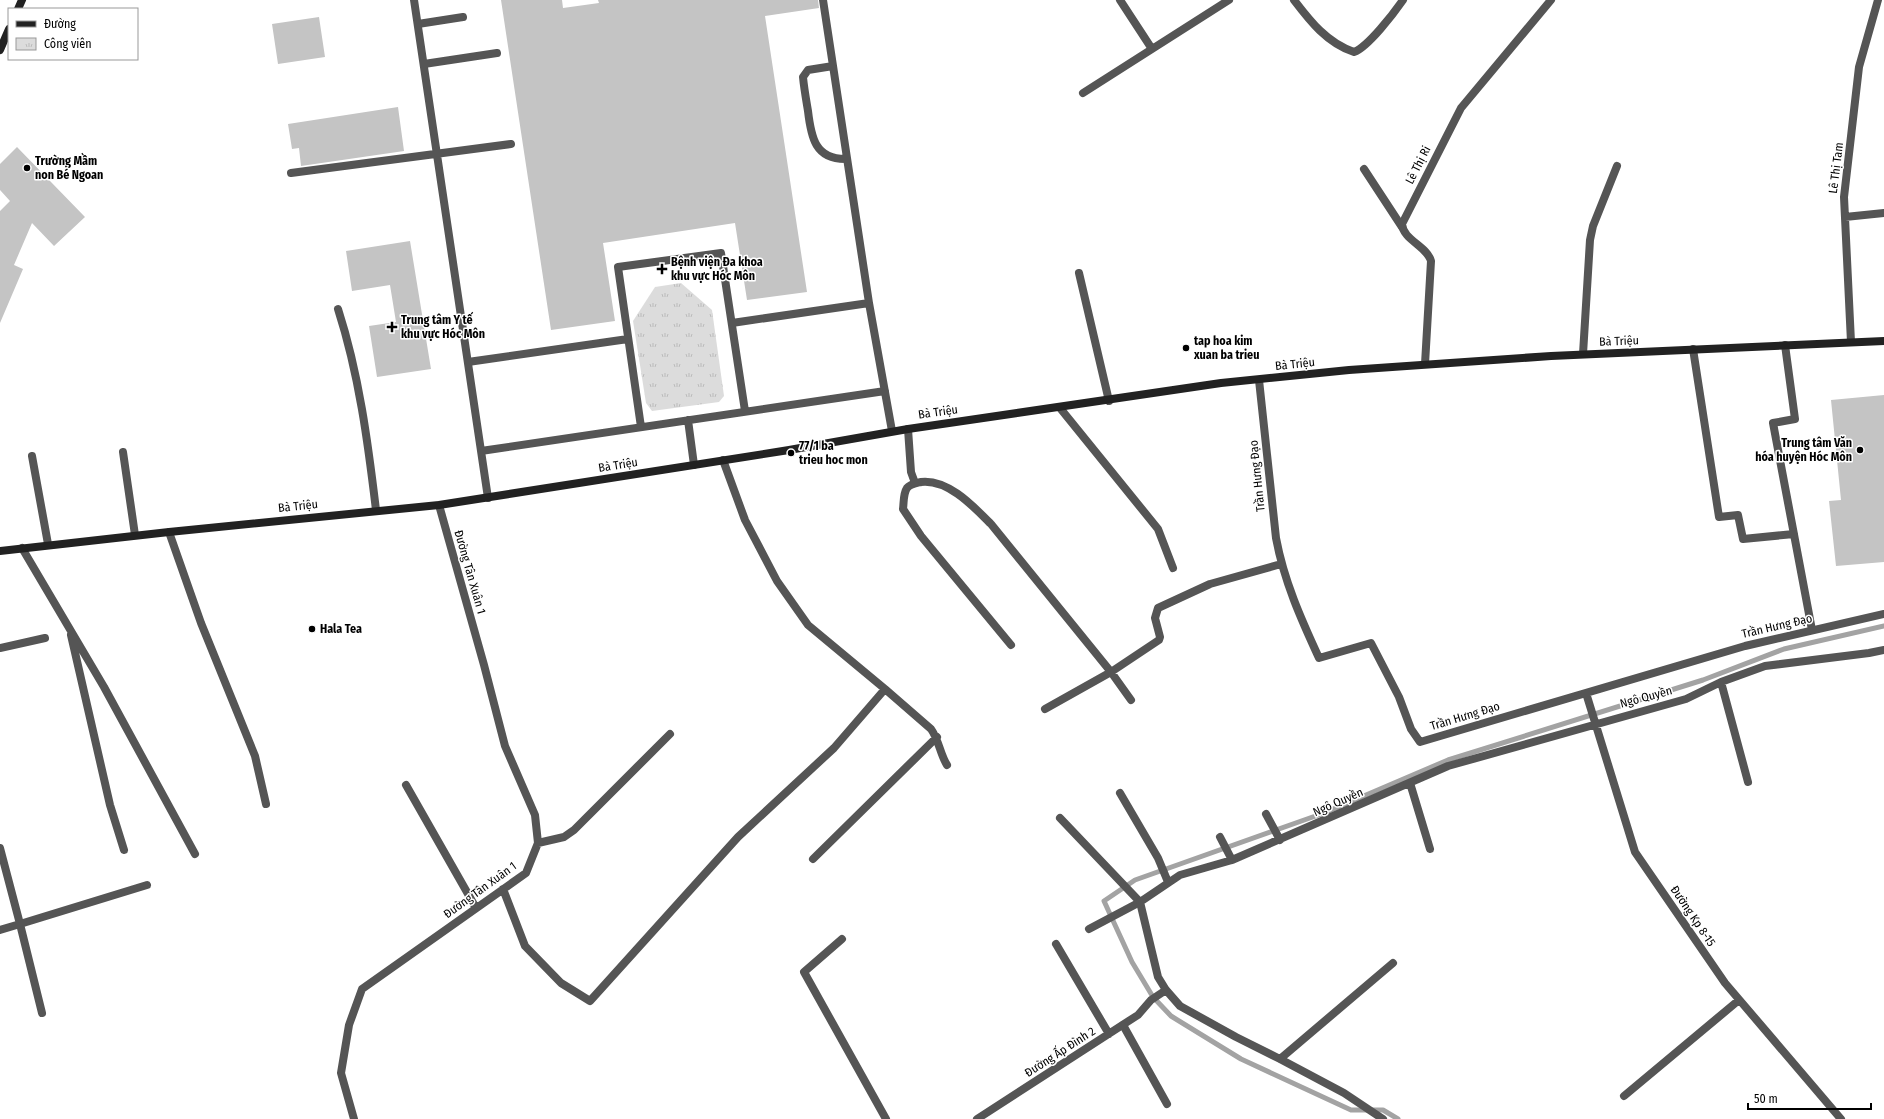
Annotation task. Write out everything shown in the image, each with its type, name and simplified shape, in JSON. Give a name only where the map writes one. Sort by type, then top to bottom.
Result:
[{"type":"street","points":[[414,0],[488,498]]},
{"type":"street","points":[[823,0],[869,303],[892,431]]},
{"type":"street","points":[[1120,0],[1152,49]]},
{"type":"street","points":[[1083,93],[1229,0]]},
{"type":"street","points":[[1294,0],[1310,22],[1322,33],[1336,43],[1354,52],[1391,18],[1403,0]]},
{"type":"street","name":"Lê Thị Tam","points":[[1851,342],[1844,197],[1859,67],[1878,0]]},
{"type":"street","name":"Lê Thị Ri","points":[[1402,227],[1402,224],[1461,108],[1547,1]]},
{"type":"street","points":[[418,24],[463,17]]},
{"type":"street","points":[[0,50],[8,31]]},
{"type":"street","points":[[424,64],[497,53]]},
{"type":"street","points":[[833,66],[808,70],[803,77],[811,131],[817,147],[824,153],[839,159],[847,159]]},
{"type":"street","points":[[291,173],[511,144]]},
{"type":"street","points":[[1583,354],[1590,240],[1593,226],[1617,166]]},
{"type":"street","points":[[1364,169],[1402,227],[1428,255],[1431,261],[1425,364]]},
{"type":"street","points":[[1845,217],[1884,214]]},
{"type":"street","points":[[641,427],[618,267],[721,253],[745,411]]},
{"type":"street","points":[[1079,273],[1110,401]]},
{"type":"street","points":[[732,323],[869,303]]},
{"type":"street","points":[[338,309],[351,358],[367,440],[376,510]]},
{"type":"street","points":[[468,362],[628,339]]},
{"type":"street","name":"Bà Triệu","points":[[0,551],[48,544],[376,510],[439,505],[723,460],[908,428],[1110,401],[1221,384],[1349,370],[1425,364],[1583,354],[1884,341]]},
{"type":"street","points":[[1785,345],[1795,419],[1773,423],[1812,630]]},
{"type":"street","points":[[1693,349],[1720,517],[1738,515],[1743,539],[1794,534]]},
{"type":"street","name":"Trần Hưng Đạo","points":[[1259,380],[1268,468],[1281,564],[1294,602],[1319,658],[1371,643],[1399,698],[1411,728],[1420,742],[1745,646],[1884,614]]},
{"type":"street","points":[[481,451],[885,391]]},
{"type":"street","points":[[1060,408],[1158,529],[1173,568]]},
{"type":"street","points":[[688,420],[694,464]]},
{"type":"street","points":[[908,428],[911,472],[915,483]]},
{"type":"street","points":[[123,452],[135,535]]},
{"type":"street","points":[[32,456],[48,544]]},
{"type":"street","points":[[723,460],[745,520],[777,581],[808,625],[931,729],[937,737],[942,758],[947,765]]},
{"type":"street","points":[[1011,645],[921,536],[903,509],[904,494],[907,488],[915,483],[932,481],[946,488],[970,504],[991,524],[1111,672],[1131,700]]},
{"type":"street","name":"Đường Tân Xuân 1","points":[[354,1119],[341,1073],[349,1025],[362,989],[526,873],[538,843],[535,815],[505,746],[439,505]]},
{"type":"street","points":[[169,532],[201,624],[254,756],[266,804]]},
{"type":"street","points":[[22,548],[104,687],[195,854]]},
{"type":"street","points":[[1044,709],[1111,672],[1159,640],[1160,637],[1155,618],[1156,611],[1162,606],[1210,584],[1281,564]]},
{"type":"street","points":[[69,629],[108,797],[124,850]]},
{"type":"street","points":[[0,648],[45,638]]},
{"type":"street","name":"Ngô Quyền","points":[[1089,929],[1140,901],[1168,879],[1231,858],[1448,766],[1596,723],[1686,699],[1721,682],[1765,666],[1884,650]]},
{"type":"street","points":[[1721,682],[1748,782]]},
{"type":"street","points":[[503,889],[525,946],[561,983],[590,1001],[738,837],[834,748],[885,689]]},
{"type":"street","name":"Đường Kp 8-15","points":[[1586,693],[1636,852],[1725,983],[1841,1119]]},
{"type":"street","points":[[538,843],[564,837],[574,830],[670,734]]},
{"type":"street","points":[[813,859],[937,737]]},
{"type":"street","points":[[1410,783],[1430,849]]},
{"type":"street","points":[[406,785],[476,908]]},
{"type":"street","points":[[1120,793],[1158,858],[1168,879]]},
{"type":"street","points":[[1268,816],[1279,837]]},
{"type":"street","points":[[1060,818],[1140,901],[1158,977],[1166,990],[1180,1006],[1344,1093],[1383,1119]]},
{"type":"street","points":[[1220,837],[1231,858]]},
{"type":"street","points":[[0,848],[42,1013]]},
{"type":"street","points":[[0,930],[146,885]]},
{"type":"street","points":[[842,939],[804,972],[886,1119]]},
{"type":"street","points":[[1056,944],[1109,1034]]},
{"type":"street","points":[[1280,1059],[1393,963]]},
{"type":"street","name":"Đường Ấp Đình 2","points":[[977,1119],[1124,1025],[1138,1015],[1154,998],[1166,990]]},
{"type":"street","points":[[1624,1096],[1739,1000]]},
{"type":"street","points":[[1124,1025],[1167,1104]]},
{"type":"green space","points":[[681,283],[712,310],[724,396],[719,402],[652,411],[646,403],[633,321],[655,287]]},
{"type":"building","points":[[501,0],[562,0],[563,8],[599,3],[598,0],[818,0],[819,8],[765,16],[807,292],[747,300],[735,223],[603,243],[615,321],[551,330]]},
{"type":"building","points":[[319,17],[325,57],[278,64],[272,24]]},
{"type":"building","points":[[398,107],[404,151],[301,166],[299,148],[292,149],[288,124]]},
{"type":"building","points":[[17,147],[85,217],[54,246],[32,223],[14,265],[23,269],[0,323],[0,211],[10,201],[0,190],[0,164]]},
{"type":"building","points":[[410,241],[431,369],[377,377],[369,326],[396,322],[390,285],[352,291],[346,251]]},
{"type":"building","name":"Trung tâm Văn hóa huyện Hóc Môn","points":[[1884,395],[1884,562],[1836,566],[1829,501],[1841,500],[1831,400]]},
{"type":"waterway","points":[[1398,1119],[1383,1110],[1351,1110],[1241,1059],[1171,1016],[1153,997],[1132,962],[1104,901],[1135,880],[1324,813],[1448,760],[1703,680],[1784,649],[1884,626]]},
{"type":"place","name":"Trường Mầm non Bé Ngoan","points":[[27,168]]},
{"type":"place","name":"Bệnh viện Đa khoa khu vực Hóc Môn","points":[[662,269]]},
{"type":"place","name":"Trung tâm Y tế khu vực Hóc Môn","points":[[392,327]]},
{"type":"place","name":"tap hoa kim xuan ba trieu","points":[[1186,348]]},
{"type":"place","name":"Trung tâm Văn hóa huyện Hóc Môn","points":[[1860,450]]},
{"type":"place","name":"77/1 ba trieu hoc mon","points":[[791,453]]},
{"type":"place","name":"Hala Tea","points":[[312,629]]}]
